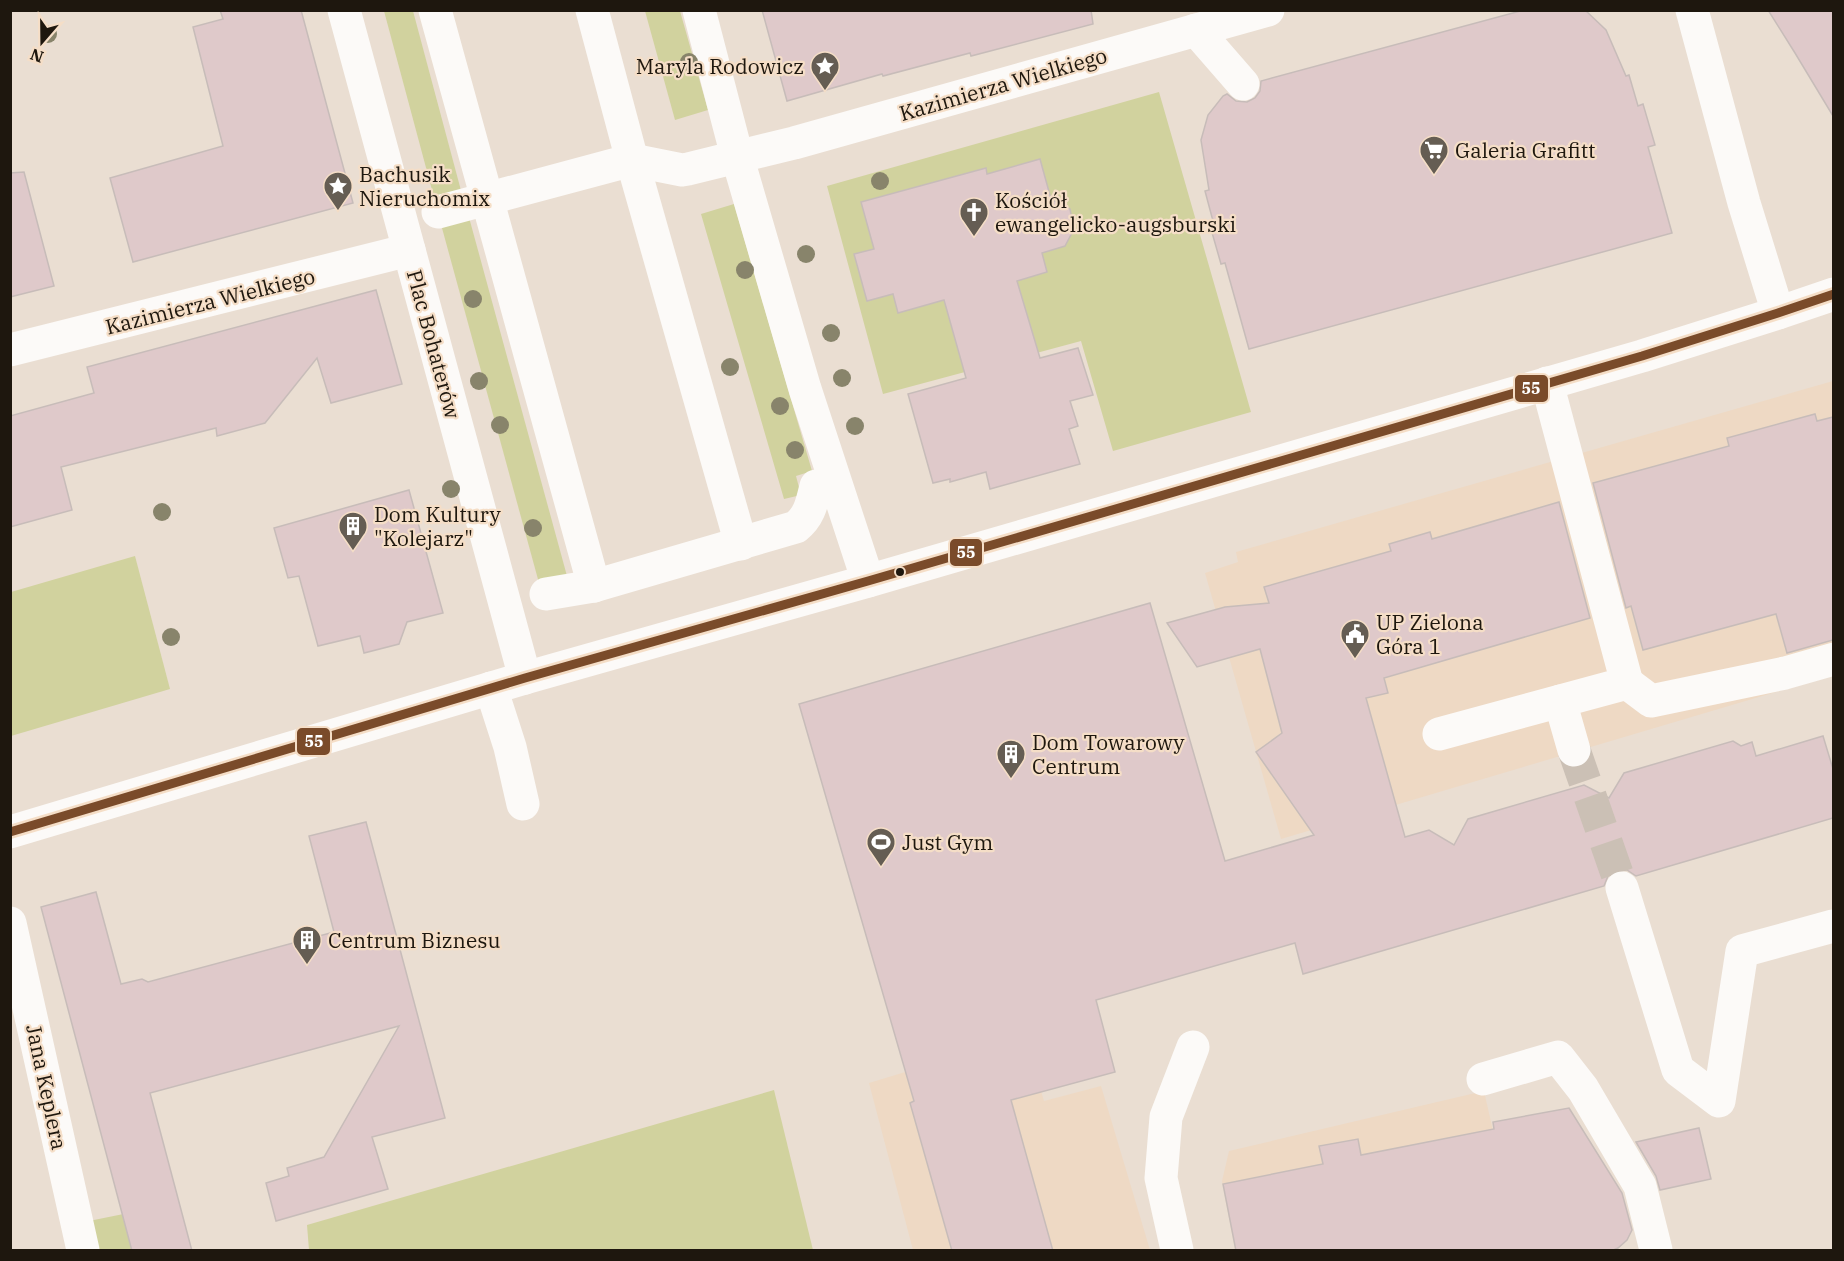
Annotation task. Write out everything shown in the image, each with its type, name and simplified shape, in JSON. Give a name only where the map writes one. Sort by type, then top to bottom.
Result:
[{"type":"street","name":"Plac Bohaterów","points":[[344,10],[525,678]]},
{"type":"street","points":[[435,10],[594,586]]},
{"type":"street","points":[[592,10],[741,544]]},
{"type":"street","points":[[699,10],[737,156],[805,389],[868,581]]},
{"type":"street","name":"Kazimierza Wielkiego","points":[[632,160],[682,170],[1268,10]]},
{"type":"street","points":[[1692,10],[1744,203],[1778,313]]},
{"type":"street","points":[[1196,30],[1243,84]]},
{"type":"street","points":[[438,212],[632,160]]},
{"type":"street","name":"Kazimierza Wielkiego","points":[[10,350],[409,250]]},
{"type":"street","points":[[10,832],[525,678],[868,581],[1672,347],[1833,294]]},
{"type":"street","points":[[1547,383],[1627,683],[1651,701],[1785,673],[1833,659]]},
{"type":"street","points":[[546,594],[594,586],[796,527],[805,520],[816,486]]},
{"type":"street","points":[[1439,734],[1627,683]]},
{"type":"street","points":[[491,688],[510,747],[523,804]]},
{"type":"street","points":[[1560,701],[1574,750]]},
{"type":"street","points":[[1622,888],[1678,1070],[1719,1101],[1742,951],[1833,926]]},
{"type":"street","name":"Jana Keplera","points":[[10,924],[83,1251]]},
{"type":"street","points":[[1177,1251],[1161,1178],[1166,1117],[1193,1047]]},
{"type":"street","points":[[1483,1079],[1558,1057],[1583,1089],[1640,1186],[1656,1251]]},
{"type":"shaded area","points":[[1833,381],[1833,675],[1281,839],[1205,573],[1238,562],[1236,552]]},
{"type":"shaded area","points":[[1024,1036],[1044,1101],[1101,1086],[1150,1250],[913,1250],[869,1083]]},
{"type":"shaded area","points":[[1484,1091],[1520,1250],[1235,1250],[1222,1181],[1229,1151]]},
{"type":"green space","points":[[384,11],[413,11],[463,198],[436,205]]},
{"type":"green space","points":[[645,11],[680,11],[708,110],[675,120]]},
{"type":"green space","points":[[1159,92],[1251,412],[1113,451],[1081,341],[883,394],[827,186]]},
{"type":"green space","points":[[734,204],[812,471],[796,476],[801,495],[784,499],[701,214]]},
{"type":"green space","points":[[467,210],[567,576],[539,583],[439,217]]},
{"type":"green space","points":[[135,556],[170,689],[11,736],[11,592]]},
{"type":"green space","points":[[774,1090],[813,1250],[309,1250],[307,1225]]},
{"type":"green space","points":[[163,1206],[175,1250],[90,1250],[84,1222]]},
{"type":"building","points":[[220,10],[301,10],[353,203],[133,262],[110,178],[223,146],[193,27],[223,19]]},
{"type":"building","points":[[762,10],[1091,10],[1093,24],[971,56],[970,53],[883,76],[882,74],[787,101]]},
{"type":"building","name":"Galeria Grafitt","points":[[1524,10],[1585,10],[1606,30],[1626,76],[1629,75],[1638,106],[1643,104],[1655,145],[1648,147],[1672,233],[1249,349],[1225,263],[1221,264],[1209,222],[1213,221],[1205,191],[1209,190],[1201,140],[1208,115],[1223,96],[1227,94],[1236,101],[1247,102],[1255,98],[1260,91],[1261,81]]},
{"type":"building","points":[[1768,10],[1833,10],[1833,116],[1795,53]]},
{"type":"building","points":[[1040,159],[1051,199],[1070,209],[1074,229],[1065,246],[1042,253],[1047,272],[1017,281],[1040,358],[1078,348],[1093,395],[1070,401],[1078,426],[1069,429],[1080,464],[990,489],[986,472],[950,482],[950,479],[933,483],[908,394],[966,378],[944,300],[898,313],[893,294],[867,301],[854,254],[874,249],[861,202],[986,168],[987,174]]},
{"type":"building","points":[[24,172],[54,286],[10,297],[10,173]]},
{"type":"building","points":[[376,290],[402,384],[331,403],[317,358],[265,423],[217,436],[216,428],[61,467],[72,510],[10,527],[10,416],[94,393],[87,367]]},
{"type":"building","points":[[1815,414],[1817,421],[1833,417],[1833,640],[1787,653],[1776,614],[1643,650],[1631,606],[1626,608],[1593,483],[1729,446],[1727,438]]},
{"type":"building","name":"Dom Kultury \"Kolejarz\"","points":[[409,490],[443,613],[407,622],[399,644],[364,653],[360,636],[318,646],[299,576],[288,578],[274,528]]},
{"type":"building","points":[[1559,502],[1590,618],[1384,678],[1388,693],[1366,698],[1405,837],[1429,830],[1454,845],[1468,819],[1584,785],[1609,798],[1624,773],[1733,741],[1741,746],[1752,742],[1756,756],[1823,736],[1833,769],[1833,818],[1636,876],[1627,870],[1617,870],[1608,876],[1604,886],[1303,974],[1295,943],[1096,1000],[1115,1072],[1011,1100],[1053,1251],[952,1251],[910,1103],[914,1101],[799,704],[1150,603],[1225,861],[1314,835],[1256,752],[1282,733],[1260,649],[1197,667],[1167,623],[1225,607],[1269,603],[1264,587],[1391,551],[1389,544],[1430,532],[1432,539]]},
{"type":"building","points":[[366,822],[445,1118],[372,1137],[388,1189],[276,1221],[266,1183],[289,1176],[287,1168],[324,1157],[399,1026],[150,1093],[192,1251],[132,1251],[41,907],[96,892],[121,984],[142,979],[148,982],[334,932],[309,836]]},
{"type":"building","points":[[1569,1108],[1622,1193],[1632,1230],[1627,1240],[1618,1248],[1611,1251],[1236,1251],[1223,1184],[1323,1164],[1319,1146],[1358,1139],[1361,1155],[1494,1129],[1493,1122]]},
{"type":"building","points":[[1699,1128],[1711,1179],[1660,1190],[1656,1176],[1636,1142]]},
{"type":"tunnel","points":[[1574,750],[1622,888]]},
{"type":"transit line","name":"55","points":[[10,832],[525,678],[868,581],[1642,356],[1834,294]]},
{"type":"place","name":"Maryla Rodowicz","points":[[825,92]]},
{"type":"place","name":"Galeria Grafitt","points":[[1434,176]]},
{"type":"place","name":"Bachusik Nieruchomix","points":[[338,212]]},
{"type":"place","name":"Kościół ewangelicko-augsburski","points":[[974,238]]},
{"type":"place","name":"Dom Kultury \"Kolejarz\"","points":[[353,552]]},
{"type":"place","name":"UP Zielona Góra 1","points":[[1355,660]]},
{"type":"place","name":"Dom Towarowy Centrum","points":[[1011,780]]},
{"type":"place","name":"Just Gym","points":[[881,868]]},
{"type":"place","name":"Centrum Biznesu","points":[[307,966]]}]
